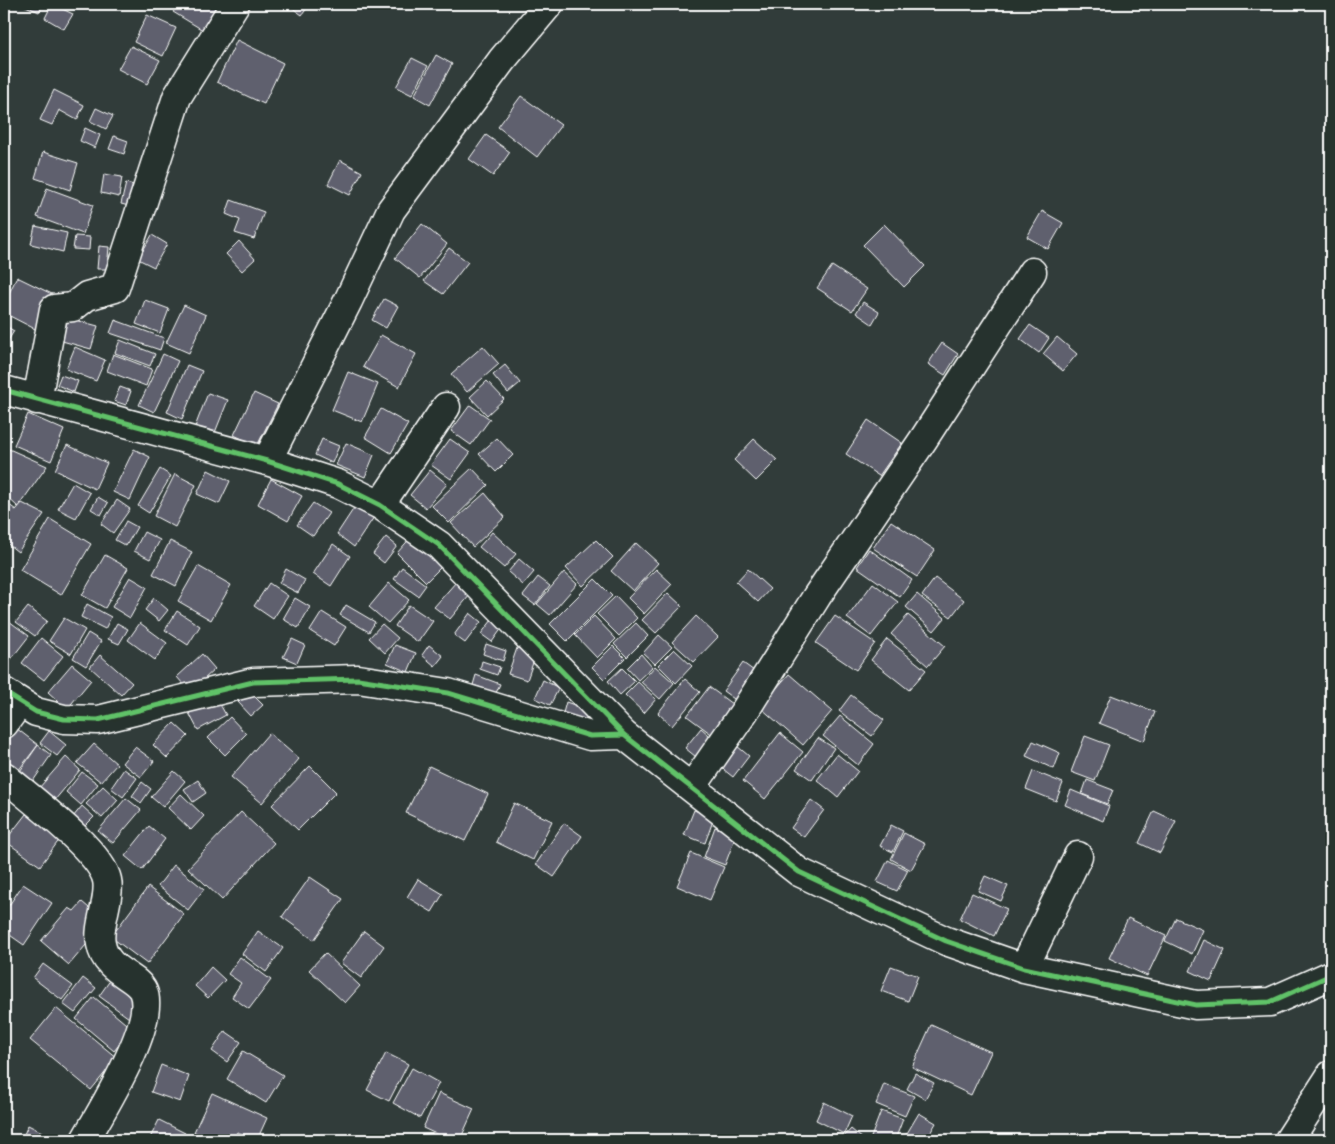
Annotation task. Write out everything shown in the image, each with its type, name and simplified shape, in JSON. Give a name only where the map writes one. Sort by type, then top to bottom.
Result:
[{"type":"street","points":[[37,400],[54,309],[73,307],[87,296],[115,288],[177,97],[235,4]]},
{"type":"street","points":[[267,461],[348,301],[391,210],[502,60],[549,4]]},
{"type":"street","points":[[692,787],[744,712],[818,596],[1032,272]]},
{"type":"street","points":[[4,390],[267,461],[338,484],[380,506],[439,545],[624,735],[799,872],[946,940],[1024,968],[1196,1005],[1270,1002],[1331,975]]},
{"type":"street","points":[[380,506],[446,408]]},
{"type":"street","points":[[4,724],[12,697],[36,712],[64,720],[98,720],[253,682],[358,679],[448,693],[590,736],[624,735]]},
{"type":"street","points":[[4,776],[93,854],[107,880],[101,944],[110,964],[142,989],[146,1003],[144,1019],[122,1076],[85,1140]]},
{"type":"street","points":[[1024,968],[1078,856]]},
{"type":"street","points":[[1289,1140],[1331,1075]]},
{"type":"building","points":[[21,4],[43,4],[39,12]]},
{"type":"building","points":[[52,4],[73,14],[64,29],[45,18]]},
{"type":"building","points":[[179,4],[231,4],[211,35],[173,12]]},
{"type":"building","points":[[287,4],[310,4],[302,15]]},
{"type":"building","points":[[147,15],[176,28],[163,56],[134,42]]},
{"type":"building","points":[[237,40],[283,63],[264,104],[217,82]]},
{"type":"building","points":[[131,46],[160,60],[147,84],[118,69]]},
{"type":"building","points":[[436,55],[452,64],[430,105],[414,96]]},
{"type":"building","points":[[412,58],[428,66],[412,95],[396,87]]},
{"type":"building","points":[[54,90],[84,105],[77,120],[59,110],[52,125],[40,120]]},
{"type":"building","points":[[521,96],[561,125],[537,157],[498,127]]},
{"type":"building","points":[[96,108],[113,116],[106,129],[90,121]]},
{"type":"building","points":[[85,128],[100,135],[95,148],[80,141]]},
{"type":"building","points":[[486,135],[510,152],[493,176],[469,159]]},
{"type":"building","points":[[114,136],[128,141],[124,154],[109,149]]},
{"type":"building","points":[[43,152],[78,163],[70,190],[35,178]]},
{"type":"building","points":[[340,160],[362,172],[350,195],[328,184]]},
{"type":"building","points":[[104,174],[122,177],[119,197],[101,193]]},
{"type":"building","points":[[126,183],[142,187],[137,208],[121,204]]},
{"type":"building","points":[[47,188],[93,205],[83,234],[37,217]]},
{"type":"building","points":[[231,200],[264,212],[254,239],[235,233],[240,220],[226,214]]},
{"type":"building","points":[[1042,211],[1063,223],[1048,249],[1027,237]]},
{"type":"building","points":[[422,224],[447,244],[420,278],[395,258]]},
{"type":"building","points":[[884,224],[925,266],[904,287],[863,245]]},
{"type":"building","points":[[35,226],[67,233],[63,252],[31,244]]},
{"type":"building","points":[[152,235],[167,244],[154,267],[138,259]]},
{"type":"building","points":[[75,236],[90,237],[89,250],[73,249]]},
{"type":"building","points":[[239,241],[255,259],[242,271],[226,254]]},
{"type":"building","points":[[99,246],[109,247],[107,269],[97,269]]},
{"type":"building","points":[[449,248],[468,262],[443,294],[424,281]]},
{"type":"building","points":[[832,266],[867,289],[852,311],[817,288]]},
{"type":"building","points":[[17,277],[54,295],[37,330],[4,313],[4,303]]},
{"type":"building","points":[[384,299],[398,306],[386,328],[372,320]]},
{"type":"building","points":[[145,300],[169,309],[160,333],[136,324]]},
{"type":"building","points":[[863,302],[879,312],[872,324],[856,313]]},
{"type":"building","points":[[184,305],[206,315],[189,353],[166,343]]},
{"type":"building","points":[[68,318],[98,326],[91,349],[62,341]]},
{"type":"building","points":[[115,320],[164,338],[160,350],[110,333]]},
{"type":"building","points":[[4,325],[14,331],[4,347]]},
{"type":"building","points":[[1030,325],[1049,338],[1039,353],[1020,339]]},
{"type":"building","points":[[381,335],[416,354],[399,387],[363,367]]},
{"type":"building","points":[[1057,337],[1077,354],[1063,371],[1043,354]]},
{"type":"building","points":[[120,340],[155,354],[150,366],[115,353]]},
{"type":"building","points":[[942,343],[958,354],[945,375],[928,364]]},
{"type":"building","points":[[483,346],[499,364],[467,392],[451,374]]},
{"type":"building","points":[[75,347],[105,360],[96,381],[66,369]]},
{"type":"building","points":[[113,354],[152,369],[146,386],[107,371]]},
{"type":"building","points":[[163,354],[178,361],[154,412],[139,405]]},
{"type":"building","points":[[187,365],[202,371],[182,419],[167,412]]},
{"type":"building","points":[[505,365],[520,383],[508,393],[493,375]]},
{"type":"building","points":[[348,372],[378,384],[362,422],[332,410]]},
{"type":"building","points":[[61,375],[78,381],[74,392],[57,385]]},
{"type":"building","points":[[487,381],[504,399],[487,415],[470,397]]},
{"type":"building","points":[[120,387],[131,391],[126,405],[114,401]]},
{"type":"building","points":[[208,393],[228,400],[214,435],[195,427]]},
{"type":"building","points":[[254,393],[278,404],[257,446],[234,435]]},
{"type":"building","points":[[470,405],[490,419],[471,445],[451,431]]},
{"type":"building","points":[[381,409],[408,424],[391,453],[365,437]]},
{"type":"building","points":[[28,414],[64,430],[51,461],[14,445]]},
{"type":"building","points":[[868,420],[902,443],[879,476],[846,454]]},
{"type":"building","points":[[497,438],[513,455],[496,472],[479,454]]},
{"type":"building","points":[[322,439],[339,446],[332,463],[315,455]]},
{"type":"building","points":[[450,439],[470,453],[451,479],[431,465]]},
{"type":"building","points":[[754,439],[777,460],[756,481],[734,460]]},
{"type":"building","points":[[346,443],[374,455],[365,477],[336,465]]},
{"type":"building","points":[[67,445],[107,463],[95,489],[55,470]]},
{"type":"building","points":[[9,449],[47,466],[18,507],[4,494],[4,457]]},
{"type":"building","points":[[134,449],[150,457],[130,500],[113,492]]},
{"type":"building","points":[[472,468],[488,485],[449,523],[432,506]]},
{"type":"building","points":[[160,469],[171,476],[149,513],[138,506]]},
{"type":"building","points":[[208,470],[230,481],[219,504],[197,494]]},
{"type":"building","points":[[430,470],[447,484],[426,508],[410,495]]},
{"type":"building","points":[[175,474],[196,485],[175,527],[154,516]]},
{"type":"building","points":[[271,479],[302,496],[288,521],[258,504]]},
{"type":"building","points":[[73,483],[90,493],[76,518],[58,509]]},
{"type":"building","points":[[485,493],[505,517],[473,547],[451,523]]},
{"type":"building","points":[[98,497],[108,503],[101,515],[91,509]]},
{"type":"building","points":[[117,500],[130,509],[113,533],[101,524]]},
{"type":"building","points":[[4,501],[16,510],[22,503],[44,514],[18,552],[4,541]]},
{"type":"building","points":[[313,503],[329,513],[313,536],[297,525]]},
{"type":"building","points":[[356,505],[374,517],[354,547],[337,534]]},
{"type":"building","points":[[50,519],[91,544],[61,595],[20,570]]},
{"type":"building","points":[[126,521],[137,527],[126,546],[115,540]]},
{"type":"building","points":[[891,521],[935,550],[917,577],[873,548]]},
{"type":"building","points":[[144,532],[160,540],[150,559],[134,551]]},
{"type":"building","points":[[492,532],[516,554],[504,568],[479,547]]},
{"type":"building","points":[[413,535],[443,565],[426,582],[397,553]]},
{"type":"building","points":[[386,537],[397,546],[384,563],[373,554]]},
{"type":"building","points":[[596,540],[613,557],[583,586],[566,568]]},
{"type":"building","points":[[170,541],[192,552],[176,586],[153,574]]},
{"type":"building","points":[[636,543],[658,563],[633,591],[611,571]]},
{"type":"building","points":[[333,544],[350,556],[331,586],[313,574]]},
{"type":"building","points":[[869,549],[912,580],[900,597],[857,567]]},
{"type":"building","points":[[105,555],[128,568],[105,608],[82,595]]},
{"type":"building","points":[[519,559],[534,572],[523,585],[508,572]]},
{"type":"building","points":[[198,566],[231,585],[211,620],[178,601]]},
{"type":"building","points":[[402,567],[426,585],[418,596],[394,579]]},
{"type":"building","points":[[286,569],[305,580],[298,593],[279,583]]},
{"type":"building","points":[[656,569],[672,584],[644,614],[628,598]]},
{"type":"building","points":[[748,569],[770,589],[758,602],[736,582]]},
{"type":"building","points":[[564,572],[577,584],[550,615],[537,604]]},
{"type":"building","points":[[130,577],[147,587],[130,618],[112,607]]},
{"type":"building","points":[[538,577],[550,586],[535,605],[523,596]]},
{"type":"building","points":[[935,578],[964,600],[951,617],[922,596]]},
{"type":"building","points":[[595,579],[612,596],[567,641],[550,624]]},
{"type":"building","points":[[456,582],[470,595],[450,619],[434,607]]},
{"type":"building","points":[[269,583],[288,596],[273,619],[254,606]]},
{"type":"building","points":[[389,583],[409,600],[388,623],[369,607]]},
{"type":"building","points":[[873,583],[898,602],[871,636],[847,618]]},
{"type":"building","points":[[668,593],[682,606],[656,633],[642,620]]},
{"type":"building","points":[[917,594],[945,618],[934,631],[906,607]]},
{"type":"building","points":[[616,596],[637,618],[619,636],[597,614]]},
{"type":"building","points":[[154,598],[168,610],[159,621],[145,610]]},
{"type":"building","points":[[295,598],[310,607],[298,628],[283,619]]},
{"type":"building","points":[[87,604],[111,617],[105,629],[81,617]]},
{"type":"building","points":[[346,605],[375,622],[369,632],[340,615]]},
{"type":"building","points":[[409,605],[433,621],[418,642],[395,626]]},
{"type":"building","points":[[28,607],[47,621],[35,636],[16,622]]},
{"type":"building","points":[[177,611],[200,626],[188,645],[165,630]]},
{"type":"building","points":[[322,612],[346,627],[334,646],[310,631]]},
{"type":"building","points":[[470,613],[481,622],[465,643],[454,635]]},
{"type":"building","points":[[908,615],[945,646],[928,666],[891,634]]},
{"type":"building","points":[[594,616],[616,639],[597,658],[575,635]]},
{"type":"building","points":[[696,616],[718,637],[694,662],[672,642]]},
{"type":"building","points":[[835,616],[875,643],[856,670],[816,643]]},
{"type":"building","points":[[5,618],[29,636],[8,663],[4,659]]},
{"type":"building","points":[[64,618],[85,630],[71,654],[49,641]]},
{"type":"building","points":[[492,620],[502,628],[492,642],[481,634]]},
{"type":"building","points":[[117,623],[128,629],[119,644],[108,639]]},
{"type":"building","points":[[140,623],[167,643],[155,660],[128,640]]},
{"type":"building","points":[[636,623],[648,636],[627,657],[614,644]]},
{"type":"building","points":[[382,624],[398,638],[385,653],[369,638]]},
{"type":"building","points":[[88,633],[101,641],[86,666],[73,658]]},
{"type":"building","points":[[659,635],[672,647],[655,664],[643,653]]},
{"type":"building","points":[[41,638],[63,656],[44,680],[22,663]]},
{"type":"building","points":[[292,639],[305,645],[297,663],[283,657]]},
{"type":"building","points":[[887,639],[926,670],[909,690],[871,660]]},
{"type":"building","points":[[486,644],[506,651],[503,661],[483,654]]},
{"type":"building","points":[[395,645],[416,653],[408,672],[387,663]]},
{"type":"building","points":[[429,645],[443,656],[435,666],[422,655]]},
{"type":"building","points":[[613,646],[625,658],[604,679],[592,667]]},
{"type":"building","points":[[517,648],[536,654],[527,680],[508,674]]},
{"type":"building","points":[[674,649],[692,666],[676,683],[658,665]]},
{"type":"building","points":[[202,654],[215,669],[190,692],[177,677]]},
{"type":"building","points":[[641,654],[652,667],[638,680],[627,668]]},
{"type":"building","points":[[100,655],[132,683],[121,695],[90,667]]},
{"type":"building","points":[[482,661],[500,667],[497,675],[480,669]]},
{"type":"building","points":[[743,663],[761,676],[741,704],[723,691]]},
{"type":"building","points":[[72,664],[91,680],[67,709],[48,692]]},
{"type":"building","points":[[655,666],[674,683],[660,699],[641,682]]},
{"type":"building","points":[[622,668],[635,681],[620,695],[608,681]]},
{"type":"building","points":[[789,674],[832,711],[803,745],[760,707]]},
{"type":"building","points":[[476,675],[500,684],[496,693],[473,685]]},
{"type":"building","points":[[685,679],[700,692],[672,726],[658,713]]},
{"type":"building","points":[[543,680],[559,688],[550,705],[535,698]]},
{"type":"building","points":[[638,682],[656,699],[644,713],[625,695]]},
{"type":"building","points":[[709,687],[736,707],[714,736],[687,716]]},
{"type":"building","points":[[249,691],[263,705],[251,716],[238,702]]},
{"type":"building","points":[[851,695],[884,720],[872,736],[839,711]]},
{"type":"building","points":[[1111,695],[1155,712],[1144,741],[1099,723]]},
{"type":"building","points":[[217,699],[226,715],[198,730],[189,713]]},
{"type":"building","points":[[566,702],[594,712],[591,722],[563,713]]},
{"type":"building","points":[[840,716],[874,744],[858,765],[823,736]]},
{"type":"building","points":[[230,717],[246,734],[225,755],[208,738]]},
{"type":"building","points":[[174,723],[188,736],[167,758],[153,745]]},
{"type":"building","points":[[16,728],[38,745],[18,771],[4,761],[4,745]]},
{"type":"building","points":[[701,728],[717,742],[701,761],[685,748]]},
{"type":"building","points":[[49,731],[66,745],[57,756],[40,743]]},
{"type":"building","points":[[269,733],[299,759],[262,803],[231,777]]},
{"type":"building","points":[[780,733],[803,752],[765,799],[743,781]]},
{"type":"building","points":[[1085,736],[1109,745],[1095,781],[1071,772]]},
{"type":"building","points":[[818,738],[834,748],[812,780],[796,769]]},
{"type":"building","points":[[731,741],[749,756],[733,777],[714,762]]},
{"type":"building","points":[[1033,741],[1060,753],[1054,769],[1026,756]]},
{"type":"building","points":[[94,744],[117,764],[101,782],[77,763]]},
{"type":"building","points":[[38,745],[51,755],[31,784],[18,774]]},
{"type":"building","points":[[135,747],[154,761],[141,777],[122,763]]},
{"type":"building","points":[[837,754],[858,771],[838,797],[817,780]]},
{"type":"building","points":[[66,757],[80,770],[54,801],[39,788]]},
{"type":"building","points":[[310,766],[336,792],[298,830],[272,805]]},
{"type":"building","points":[[429,766],[488,794],[465,841],[406,813]]},
{"type":"building","points":[[124,769],[137,778],[123,797],[111,788]]},
{"type":"building","points":[[174,771],[185,781],[163,807],[151,797]]},
{"type":"building","points":[[1033,771],[1063,783],[1056,801],[1026,789]]},
{"type":"building","points":[[82,772],[98,784],[81,805],[66,792]]},
{"type":"building","points":[[198,780],[206,793],[193,802],[184,789]]},
{"type":"building","points":[[1087,780],[1113,790],[1107,804],[1082,794]]},
{"type":"building","points":[[142,782],[151,789],[141,803],[132,796]]},
{"type":"building","points":[[103,786],[118,800],[102,818],[86,804]]},
{"type":"building","points":[[1071,790],[1109,806],[1103,821],[1065,805]]},
{"type":"building","points":[[181,794],[204,816],[191,830],[168,808]]},
{"type":"building","points":[[126,798],[141,810],[113,843],[98,831]]},
{"type":"building","points":[[811,800],[824,810],[804,837],[791,828]]},
{"type":"building","points":[[514,803],[552,821],[533,860],[496,842]]},
{"type":"building","points":[[82,806],[94,817],[84,827],[73,817]]},
{"type":"building","points":[[694,810],[714,818],[705,843],[684,835]]},
{"type":"building","points":[[1154,811],[1176,821],[1160,853],[1139,843]]},
{"type":"building","points":[[241,812],[274,843],[222,900],[188,868]]},
{"type":"building","points":[[26,814],[60,839],[40,866],[5,841]]},
{"type":"building","points":[[564,823],[582,836],[554,877],[536,864]]},
{"type":"building","points":[[891,825],[903,831],[893,852],[880,846]]},
{"type":"building","points":[[149,826],[165,839],[142,870],[125,856]]},
{"type":"building","points":[[715,827],[736,835],[725,865],[704,857]]},
{"type":"building","points":[[904,833],[925,844],[911,870],[891,859]]},
{"type":"building","points":[[691,853],[724,867],[710,900],[677,886]]},
{"type":"building","points":[[888,860],[908,870],[897,891],[877,882]]},
{"type":"building","points":[[174,865],[204,889],[188,910],[158,886]]},
{"type":"building","points":[[985,876],[1008,886],[1001,901],[978,891]]},
{"type":"building","points":[[310,877],[343,899],[314,940],[282,917]]},
{"type":"building","points":[[418,879],[443,894],[432,912],[407,897]]},
{"type":"building","points":[[23,884],[52,903],[24,945],[4,931],[4,913]]},
{"type":"building","points":[[148,887],[184,914],[147,964],[111,937]]},
{"type":"building","points":[[972,893],[1007,909],[994,936],[960,919]]},
{"type":"building","points":[[82,902],[96,914],[88,924],[97,932],[69,965],[41,941],[69,908],[74,911]]},
{"type":"building","points":[[1128,918],[1166,936],[1147,976],[1109,958]]},
{"type":"building","points":[[1176,918],[1203,930],[1192,954],[1165,941]]},
{"type":"building","points":[[258,931],[283,948],[266,972],[242,954]]},
{"type":"building","points":[[364,931],[384,946],[361,978],[341,963]]},
{"type":"building","points":[[1204,940],[1225,950],[1211,981],[1190,971]]},
{"type":"building","points":[[325,953],[360,986],[345,1003],[309,970]]},
{"type":"building","points":[[240,957],[271,980],[249,1009],[232,997],[241,983],[228,974]]},
{"type":"building","points":[[43,964],[73,986],[62,1000],[33,978]]},
{"type":"building","points":[[891,966],[918,976],[908,1001],[881,991]]},
{"type":"building","points":[[211,967],[225,980],[208,998],[195,986]]},
{"type":"building","points":[[83,978],[96,988],[75,1013],[63,1004]]},
{"type":"building","points":[[111,979],[142,1002],[129,1018],[99,996]]},
{"type":"building","points":[[94,997],[132,1029],[114,1051],[76,1019]]},
{"type":"building","points":[[56,1008],[117,1058],[91,1090],[30,1040]]},
{"type":"building","points":[[931,1025],[991,1052],[971,1095],[912,1067]]},
{"type":"building","points":[[225,1031],[241,1042],[227,1062],[212,1051]]},
{"type":"building","points":[[243,1051],[283,1075],[266,1103],[227,1079]]},
{"type":"building","points":[[386,1053],[408,1064],[389,1101],[367,1090]]},
{"type":"building","points":[[161,1065],[189,1076],[180,1102],[151,1092]]},
{"type":"building","points":[[412,1068],[439,1083],[420,1118],[393,1103]]},
{"type":"building","points":[[915,1073],[934,1083],[925,1099],[907,1089]]},
{"type":"building","points":[[884,1084],[914,1096],[905,1116],[876,1104]]},
{"type":"building","points":[[212,1093],[267,1118],[257,1140],[237,1132],[233,1140],[213,1140],[194,1132]]},
{"type":"building","points":[[439,1093],[474,1109],[460,1140],[449,1140],[423,1128]]},
{"type":"building","points":[[824,1102],[852,1116],[844,1134],[816,1120]]},
{"type":"building","points":[[881,1111],[903,1119],[895,1140],[870,1140]]},
{"type":"building","points":[[919,1113],[936,1123],[926,1140],[903,1140]]},
{"type":"building","points":[[159,1120],[185,1133],[182,1140],[149,1140]]},
{"type":"building","points":[[28,1125],[58,1140],[22,1139]]},
{"type":"building","points":[[851,1129],[864,1140],[841,1140]]},
{"type":"cycle path","points":[[4,390],[267,461],[338,484],[380,505],[439,545],[624,735],[799,872],[946,941],[1024,968],[1196,1005],[1270,1002],[1331,975]]},
{"type":"cycle path","points":[[4,692],[36,712],[64,719],[98,720],[253,682],[358,679],[448,693],[590,736],[624,735]]}]
